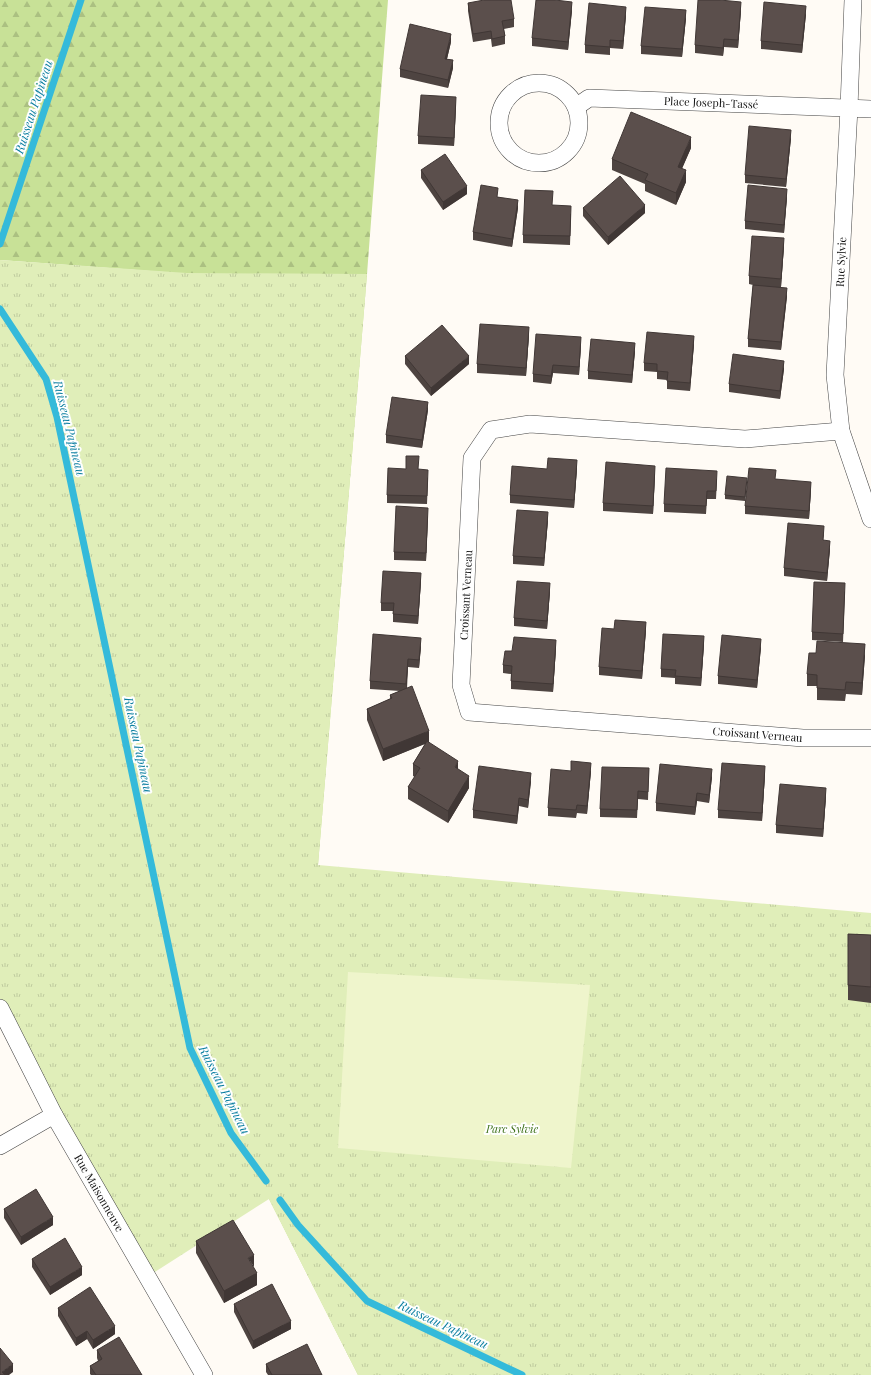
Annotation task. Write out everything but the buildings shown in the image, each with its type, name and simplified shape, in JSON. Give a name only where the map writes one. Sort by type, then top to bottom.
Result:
[{"type":"street","name":"Rue Sylvie","points":[[852,0],[849,108],[835,375],[841,431],[871,519]]},
{"type":"street","points":[[533,83],[546,83],[558,87],[568,95],[576,107],[580,120],[578,134],[572,147],[562,157],[549,163],[535,164],[522,160],[510,152],[502,142],[498,130],[499,117],[507,100],[521,87],[533,83]]},
{"type":"street","name":"Place Joseph-Tassé","points":[[576,107],[589,98],[871,109]]},
{"type":"street","name":"Croissant Verneau","points":[[841,431],[745,439],[530,424],[490,430],[472,458],[461,685],[469,712],[803,738],[871,738]]},
{"type":"street","name":"Rue Maisonneuve","points":[[0,1008],[54,1115],[204,1375]]},
{"type":"street","points":[[0,1146],[54,1115]]},
{"type":"green space","points":[[0,0],[388,0],[318,865],[871,1375],[358,1375],[269,1199],[164,272],[0,260]]},
{"type":"green space","name":"Parc Sylvie","points":[[0,260],[187,273],[367,274],[318,865],[871,913],[871,1375],[358,1375],[269,1199],[147,1277],[0,1008]]},
{"type":"green space","points":[[348,972],[590,985],[571,1168],[338,1148]]},
{"type":"waterway","name":"Ruisseau Papineau","points":[[0,244],[81,0]]},
{"type":"waterway","name":"Ruisseau Papineau","points":[[0,309],[46,379],[57,417],[190,1048],[231,1133],[266,1181]]},
{"type":"waterway","name":"Ruisseau Papineau","points":[[280,1200],[298,1225],[367,1301],[522,1375]]}]
